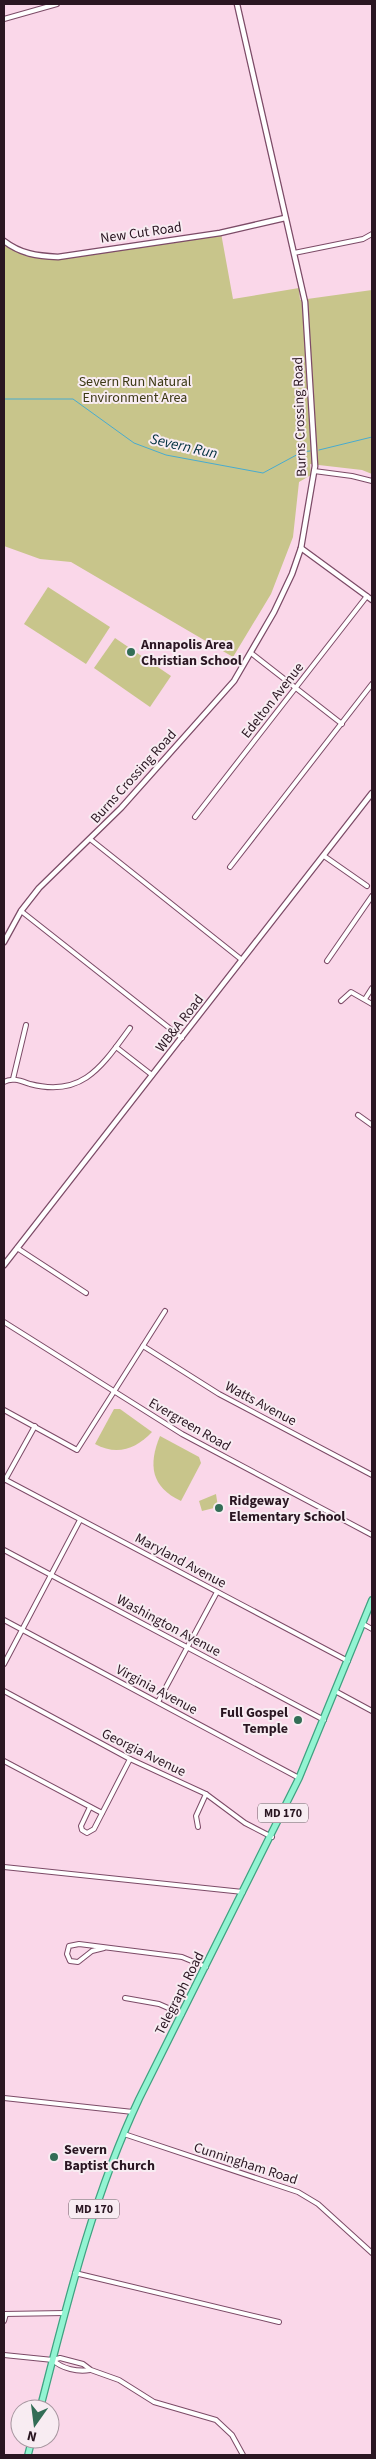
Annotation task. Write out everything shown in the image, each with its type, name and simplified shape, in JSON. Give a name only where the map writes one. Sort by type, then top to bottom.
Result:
[{"type":"main road","name":"Telegraph Road","points":[[43,2399],[75,2273],[92,2216],[133,2112],[272,1837],[324,1720],[372,1600]]},
{"type":"street","points":[[4,19],[57,4]]},
{"type":"street","name":"Burns Crossing Road","points":[[4,942],[21,911],[39,888],[90,838],[226,691],[251,653],[281,598],[301,548],[314,471],[306,310],[303,285],[284,218],[237,4]]},
{"type":"street","name":"New Cut Road","points":[[4,241],[19,252],[58,257],[220,233],[284,218]]},
{"type":"street","points":[[294,253],[363,238],[372,234]]},
{"type":"street","points":[[314,471],[352,476],[372,481]]},
{"type":"street","points":[[301,548],[372,600]]},
{"type":"street","name":"Edelton Avenue","points":[[195,817],[367,596]]},
{"type":"street","points":[[251,653],[342,724]]},
{"type":"street","points":[[230,867],[372,684]]},
{"type":"street","name":"WB&A Road","points":[[4,1266],[372,793]]},
{"type":"street","points":[[90,838],[242,960]]},
{"type":"street","points":[[324,856],[367,886]]},
{"type":"street","points":[[328,961],[372,896]]},
{"type":"street","points":[[21,911],[182,1038]]},
{"type":"street","points":[[365,999],[372,988]]},
{"type":"street","points":[[340,1001],[351,992],[372,1004]]},
{"type":"street","points":[[13,1079],[26,1025]]},
{"type":"street","points":[[4,1082],[13,1079],[37,1086],[58,1088],[71,1086],[85,1080],[97,1071],[130,1028]]},
{"type":"street","points":[[116,1047],[152,1075]]},
{"type":"street","points":[[358,1116],[372,1125]]},
{"type":"street","points":[[18,1248],[86,1293]]},
{"type":"street","points":[[4,1410],[77,1450],[165,1311]]},
{"type":"street","name":"Evergreen Road","points":[[4,1322],[182,1434],[372,1535]]},
{"type":"street","name":"Watts Avenue","points":[[143,1346],[219,1394],[372,1474]]},
{"type":"street","points":[[4,1480],[35,1426]]},
{"type":"street","name":"Maryland Avenue","points":[[4,1480],[348,1661]]},
{"type":"street","points":[[4,1664],[80,1520]]},
{"type":"street","name":"Washington Avenue","points":[[4,1550],[324,1720]]},
{"type":"street","points":[[158,1702],[217,1592]]},
{"type":"street","name":"Virginia Avenue","points":[[4,1620],[299,1778]]},
{"type":"street","points":[[362,1624],[372,1629]]},
{"type":"street","name":"Georgia Avenue","points":[[4,1691],[130,1759],[206,1794],[245,1823],[272,1837]]},
{"type":"street","points":[[336,1691],[372,1711]]},
{"type":"street","points":[[90,1807],[81,1826],[84,1832],[92,1831],[130,1759]]},
{"type":"street","points":[[4,1761],[102,1813]]},
{"type":"street","points":[[198,1827],[196,1816],[206,1794]]},
{"type":"street","points":[[4,1867],[244,1892]]},
{"type":"street","points":[[104,1948],[92,1951],[78,1962],[70,1960],[67,1954],[69,1946],[74,1944],[182,1957],[206,1967]]},
{"type":"street","points":[[125,1998],[159,2004],[182,2014]]},
{"type":"street","points":[[4,2098],[133,2112]]},
{"type":"street","name":"Cunningham Road","points":[[124,2134],[298,2192],[318,2204],[372,2252]]},
{"type":"street","points":[[75,2273],[278,2322]]},
{"type":"street","points":[[4,2321],[5,2314],[65,2313]]},
{"type":"street","points":[[4,2355],[53,2360],[60,2358],[83,2364],[91,2370],[119,2380],[154,2402],[216,2420],[232,2436],[243,2455]]},
{"type":"street","points":[[53,2360],[58,2366],[81,2371],[91,2370]]},
{"type":"green space","name":"Severn Run Natural Environment Area","points":[[221,233],[233,299],[299,288],[300,300],[372,290],[372,474],[362,470],[310,464],[311,475],[299,482],[293,537],[271,594],[233,657],[71,562],[40,559],[4,546],[4,241],[25,252],[48,256]]},
{"type":"green space","points":[[48,587],[110,627],[86,664],[24,624]]},
{"type":"green space","points":[[115,638],[171,676],[150,707],[94,668]]},
{"type":"green space","points":[[114,1409],[120,1409],[152,1432],[139,1443],[126,1449],[111,1450],[95,1444]]},
{"type":"green space","points":[[160,1436],[199,1457],[201,1463],[181,1501],[163,1489],[155,1474],[153,1466],[154,1456]]},
{"type":"green space","points":[[216,1494],[218,1507],[202,1511],[199,1501]]},
{"type":"waterway","name":"Severn Run","points":[[4,399],[73,399],[134,443],[166,455],[263,473],[302,452],[310,451]]},
{"type":"waterway","name":"Severn Run","points":[[319,450],[372,437]]},
{"type":"place","name":"Annapolis Area Christian School","points":[[131,652]]},
{"type":"place","name":"Ridgeway Elementary School","points":[[219,1508]]},
{"type":"place","name":"Full Gospel Temple","points":[[298,1720]]},
{"type":"place","name":"Severn Baptist Church","points":[[54,2157]]}]
